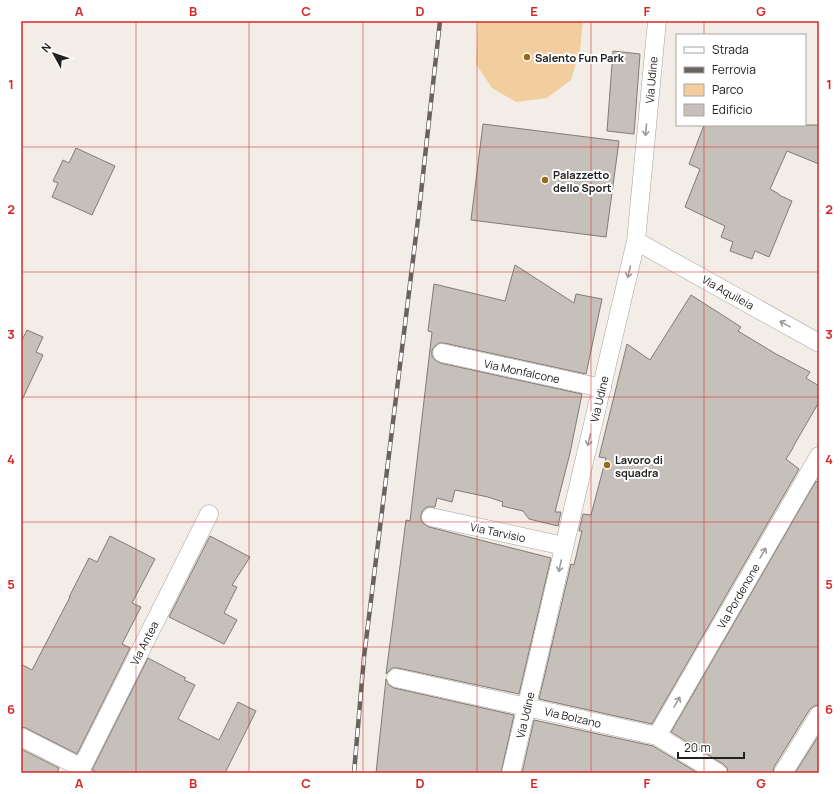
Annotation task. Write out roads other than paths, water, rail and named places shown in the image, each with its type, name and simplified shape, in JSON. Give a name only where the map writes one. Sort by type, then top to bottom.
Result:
[{"type":"street","name":"Via Udine","points":[[511,773],[636,241],[657,21]]},
{"type":"street","name":"Via Aquileia","points":[[636,241],[819,343]]},
{"type":"street","name":"Via Monfalcone","points":[[442,353],[602,388]]},
{"type":"street","name":"Via Pordenone","points":[[657,736],[819,456]]},
{"type":"street","name":"Via Antea","points":[[81,771],[209,514]]},
{"type":"street","name":"Via Tarvisio","points":[[431,517],[564,546]]},
{"type":"street","name":"Via Bolzano","points":[[396,678],[657,736],[718,773]]},
{"type":"street","points":[[783,773],[819,715]]},
{"type":"street","points":[[21,737],[81,771]]},
{"type":"railway","points":[[354,773],[364,657],[419,211],[440,21]]},
{"type":"place","name":"Salento Fun Park","points":[[527,57]]},
{"type":"place","name":"Palazzetto dello Sport","points":[[545,180]]},
{"type":"place","name":"Lavoro di squadra","points":[[607,465]]}]
